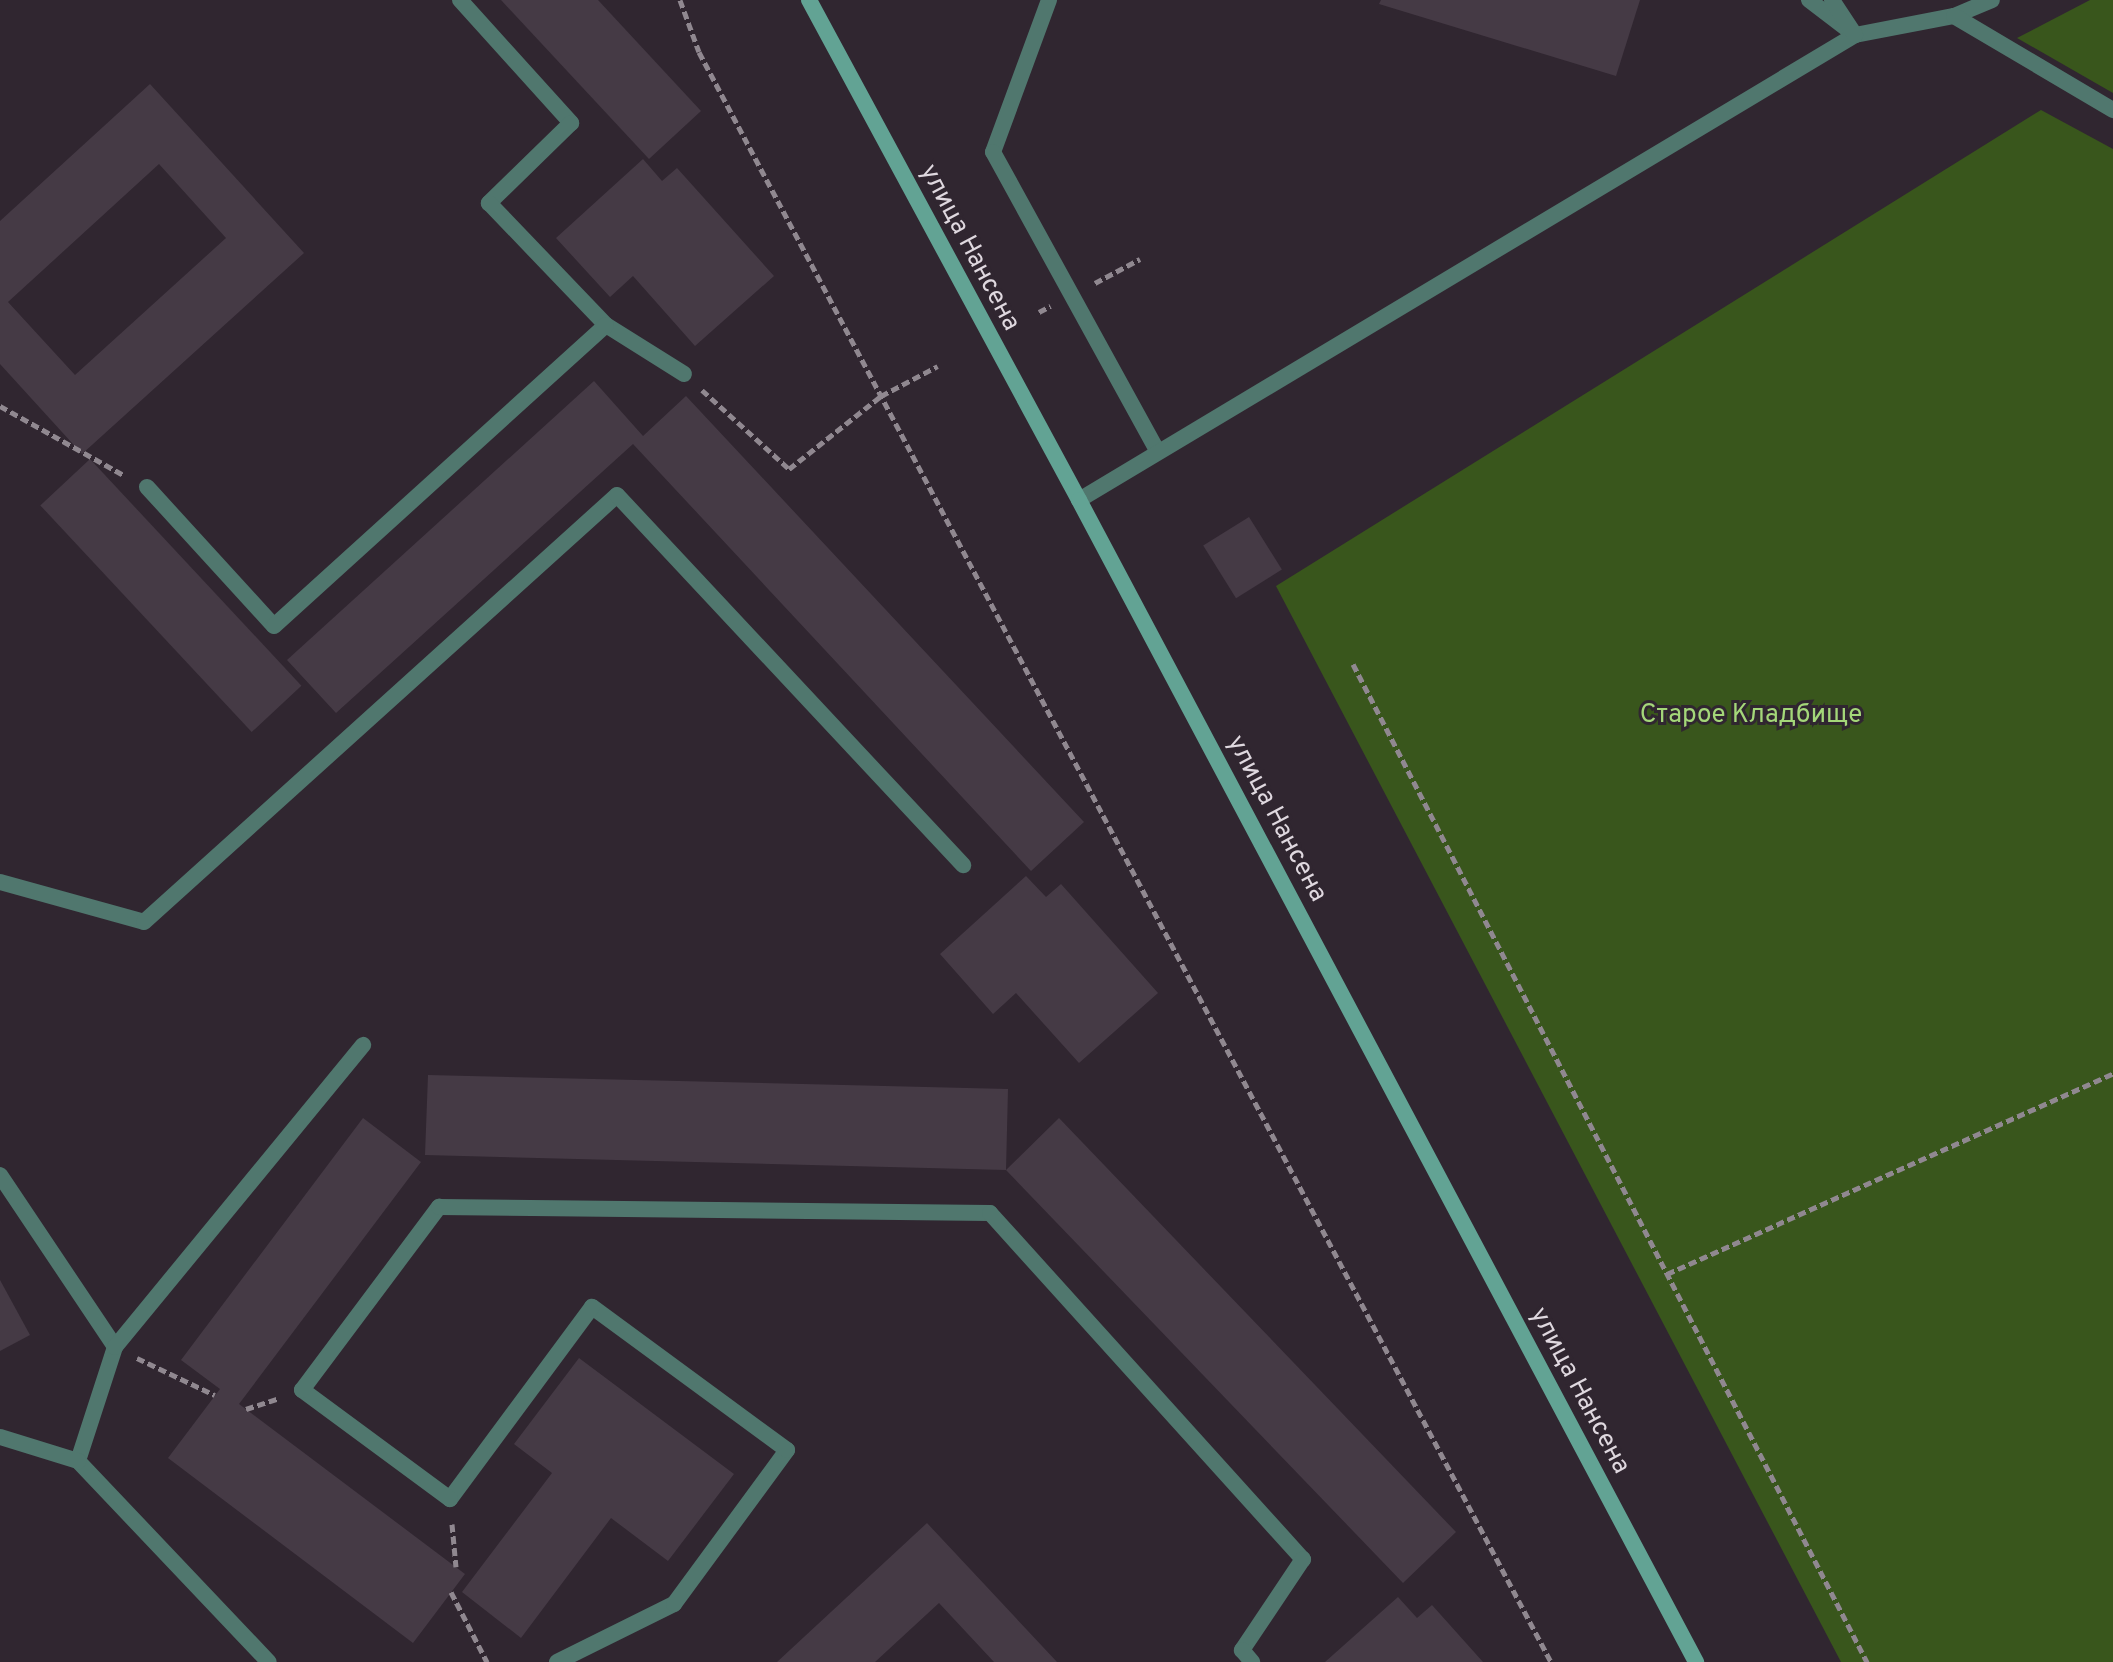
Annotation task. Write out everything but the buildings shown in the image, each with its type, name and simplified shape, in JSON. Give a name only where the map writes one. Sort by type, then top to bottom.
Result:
[{"type":"street","name":"улица Нансена","points":[[809,0],[1079,500],[1696,1662]]},
{"type":"lane","points":[[460,0],[571,123],[489,203],[606,325],[684,374]]},
{"type":"lane","points":[[1049,0],[993,152],[1157,450]]},
{"type":"lane","points":[[1809,0],[1855,35]]},
{"type":"lane","points":[[1832,0],[1855,35]]},
{"type":"lane","points":[[1079,500],[1157,450],[1855,35],[1954,16],[1992,0]]},
{"type":"lane","points":[[1954,16],[2113,110]]},
{"type":"lane","points":[[147,487],[274,626],[606,325]]},
{"type":"lane","points":[[0,882],[144,922],[617,495],[963,865]]},
{"type":"lane","points":[[78,1461],[115,1347],[363,1045]]},
{"type":"lane","points":[[0,1175],[115,1347]]},
{"type":"lane","points":[[557,1662],[674,1604],[787,1450],[592,1307],[450,1499],[302,1390],[439,1207],[990,1213],[1303,1559],[1242,1650],[1252,1662]]},
{"type":"lane","points":[[0,1437],[78,1461],[269,1662]]},
{"type":"path","points":[[680,0],[699,52],[1551,1662]]},
{"type":"path","points":[[684,374],[789,469],[881,396],[938,366]]},
{"type":"path","points":[[0,406],[147,487]]},
{"type":"path","points":[[1353,664],[1867,1662]]},
{"type":"path","points":[[1667,1274],[2113,1074]]},
{"type":"path","points":[[115,1347],[215,1395]]},
{"type":"path","points":[[450,1499],[456,1567]]},
{"type":"path","points":[[451,1592],[487,1662]]},
{"type":"green space","points":[[2090,0],[2113,0],[2113,93],[2017,38]]},
{"type":"green space","name":"Старое Кладбище","points":[[2041,110],[2113,149],[2113,1662],[1841,1662],[1276,586]]}]
